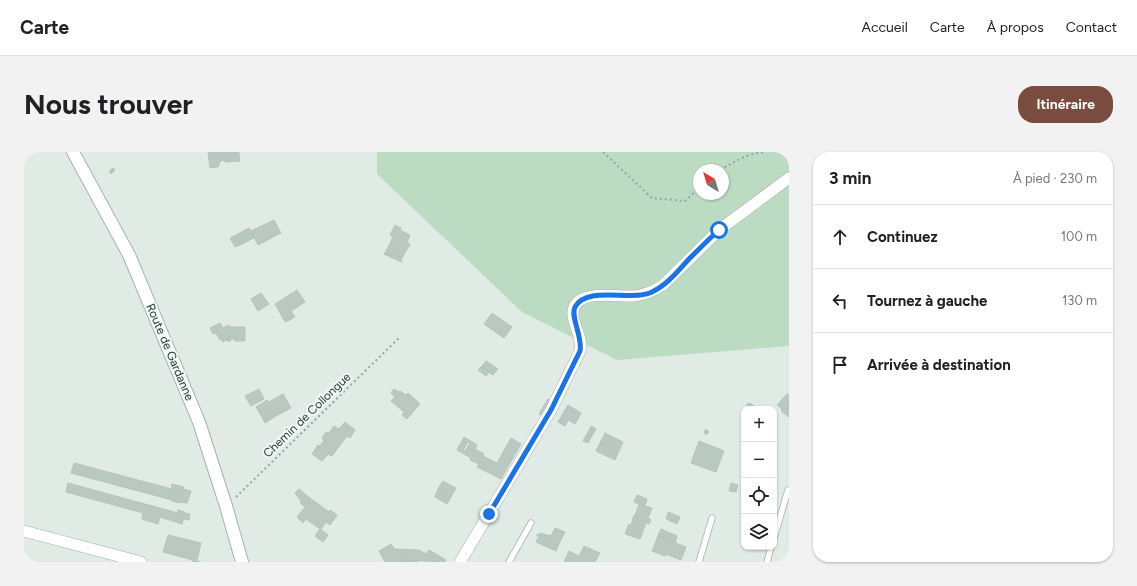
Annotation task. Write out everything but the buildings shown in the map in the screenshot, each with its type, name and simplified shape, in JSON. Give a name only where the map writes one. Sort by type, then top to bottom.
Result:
[{"type":"street","name":"Route de Gardanne","points":[[73,152],[129,255],[199,422],[242,562]]},
{"type":"street","points":[[460,562],[551,410],[580,351],[580,334],[573,313],[574,308],[578,303],[593,295],[634,296],[652,292],[663,285],[702,245],[719,230],[789,178]]},
{"type":"street","points":[[24,531],[141,562]]},
{"type":"lane","points":[[777,528],[788,490]]},
{"type":"lane","points":[[699,562],[712,518]]},
{"type":"lane","points":[[509,562],[531,522]]},
{"type":"lane","points":[[767,562],[771,550]]},
{"type":"path","points":[[603,152],[652,198],[685,201],[693,194]]},
{"type":"path","points":[[729,165],[752,153],[764,152]]},
{"type":"path","name":"Chemin de Collongue","points":[[226,506],[400,337]]},
{"type":"green space","points":[[377,152],[789,152],[789,346],[617,360],[522,312],[377,174]]},
{"type":"route","points":[[489,514],[551,410],[580,351],[580,334],[574,320],[573,313],[574,308],[578,303],[593,295],[634,296],[652,292],[663,285],[702,245],[719,230]]}]
